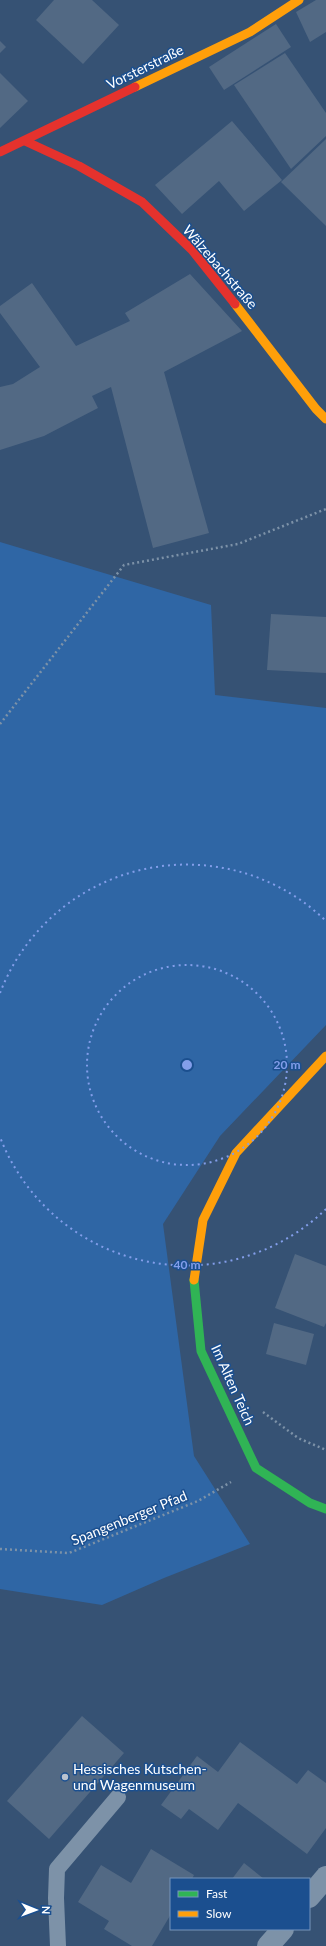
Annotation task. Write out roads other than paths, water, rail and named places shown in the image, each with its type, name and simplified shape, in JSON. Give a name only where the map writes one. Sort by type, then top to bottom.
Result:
[{"type":"street","name":"Vorsterstraße","points":[[0,152],[250,32],[299,0]]},
{"type":"street","name":"Wälzebachstraße","points":[[25,141],[79,166],[142,202],[192,250],[279,359],[316,409],[326,419]]},
{"type":"street","name":"Im Alten Teich","points":[[326,1056],[236,1153],[203,1220],[194,1283],[201,1351],[256,1468],[310,1503],[326,1509]]},
{"type":"street","points":[[310,1896],[326,1877]]},
{"type":"street","points":[[268,1946],[281,1930]]},
{"type":"lane","points":[[58,1946],[56,1898],[57,1869],[118,1797]]},
{"type":"place","name":"Hessisches Kutschen- und Wagenmuseum","points":[[65,1777]]}]
